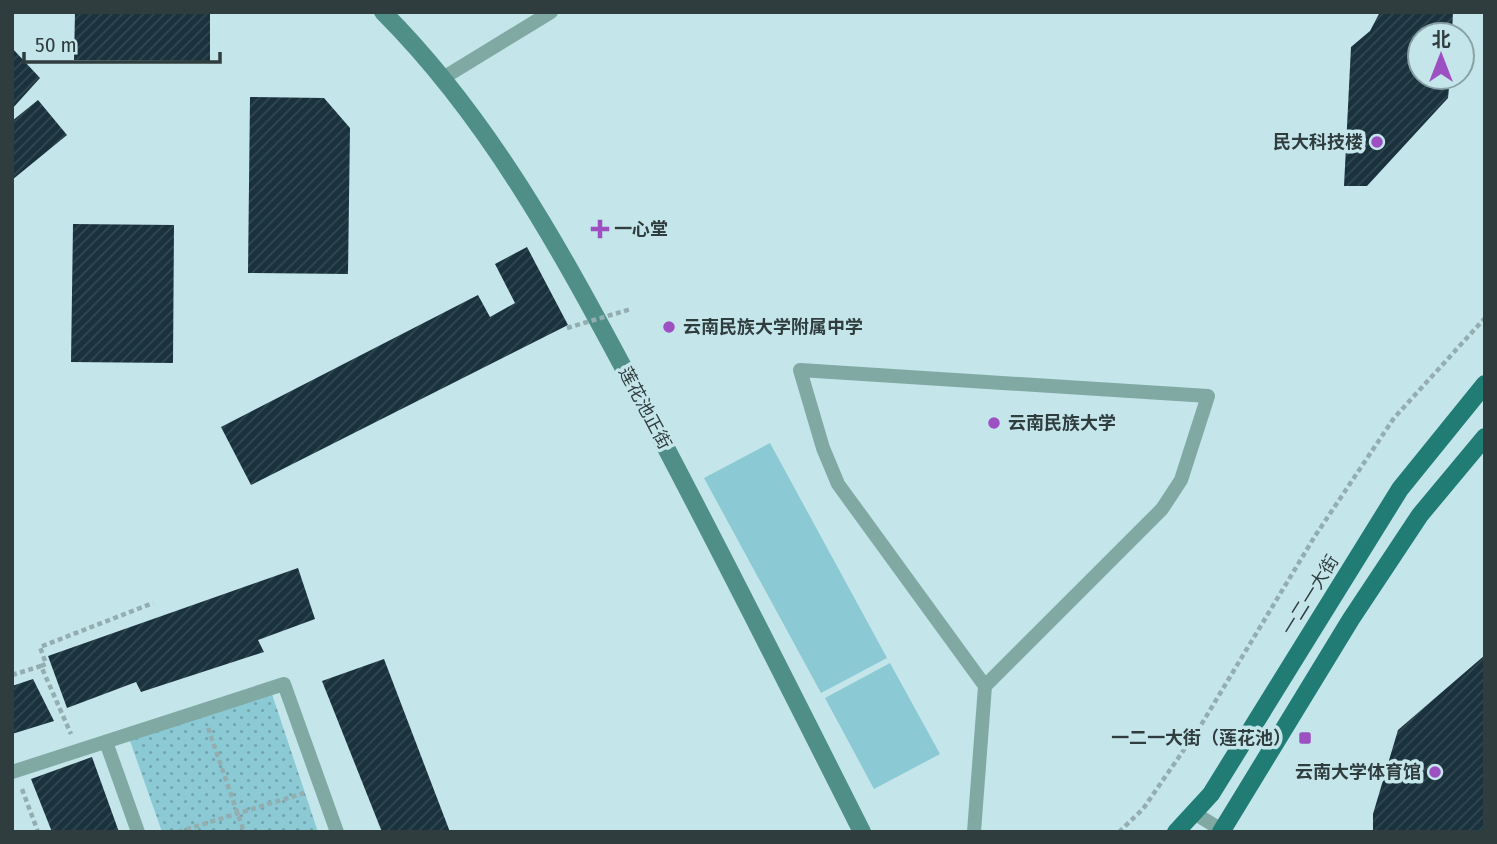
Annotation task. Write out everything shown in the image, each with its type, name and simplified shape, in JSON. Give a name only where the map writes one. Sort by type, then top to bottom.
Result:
[{"type":"main road","name":"莲花池正街","points":[[383,12],[420,49],[471,113],[553,238],[691,492],[862,832]]},
{"type":"main road","name":"一二一大街","points":[[1176,832],[1211,794],[1400,489],[1485,384]]},
{"type":"main road","points":[[1223,831],[1351,619],[1420,515],[1485,437]]},
{"type":"lane","points":[[443,78],[551,12]]},
{"type":"lane","points":[[974,832],[985,686],[838,484],[823,448],[800,369],[1208,396],[1181,480],[1162,509],[985,686]]},
{"type":"lane","points":[[14,772],[284,684],[337,832]]},
{"type":"lane","points":[[106,742],[138,832]]},
{"type":"lane","points":[[1194,813],[1223,831]]},
{"type":"path","points":[[567,328],[631,309]]},
{"type":"path","points":[[1119,832],[1143,809],[1201,725],[1315,536],[1394,418],[1485,318]]},
{"type":"path","points":[[12,676],[46,664],[40,647],[153,603]]},
{"type":"path","points":[[41,666],[78,751]]},
{"type":"path","points":[[202,710],[244,832]]},
{"type":"path","points":[[14,772],[38,832]]},
{"type":"path","points":[[178,832],[321,788]]},
{"type":"shaded area","points":[[770,443],[887,658],[821,693],[704,478]]},
{"type":"shaded area","points":[[890,663],[940,754],[874,789],[825,698]]},
{"type":"shaded area","points":[[272,694],[318,832],[162,832],[129,738]]},
{"type":"building","points":[[75,12],[210,12],[210,61],[74,60]]},
{"type":"building","name":"民大科技楼","points":[[1380,12],[1453,12],[1453,21],[1406,21],[1406,91],[1449,91],[1448,98],[1367,186],[1344,186],[1351,47],[1370,31]]},
{"type":"building","points":[[12,48],[40,78],[12,109]]},
{"type":"building","points":[[250,97],[324,98],[350,128],[348,274],[248,273]]},
{"type":"building","points":[[38,100],[67,135],[12,180],[12,121]]},
{"type":"building","points":[[73,224],[174,225],[173,363],[71,362]]},
{"type":"building","points":[[527,247],[568,325],[251,485],[221,427],[478,295],[490,317],[515,303],[495,264]]},
{"type":"building","points":[[298,568],[315,619],[258,640],[264,652],[141,692],[136,682],[67,708],[48,656]]},
{"type":"building","name":"云南大学体育馆","points":[[1485,655],[1485,832],[1373,832],[1373,814],[1398,730]]},
{"type":"building","points":[[384,659],[450,832],[382,832],[322,681]]},
{"type":"building","points":[[33,679],[54,721],[12,734],[12,686]]},
{"type":"building","points":[[92,757],[119,832],[52,832],[31,779]]},
{"type":"place","name":"民大科技楼","points":[[1377,142]]},
{"type":"place","name":"一心堂","points":[[600,229]]},
{"type":"place","name":"云南民族大学附属中学","points":[[669,327]]},
{"type":"place","name":"云南民族大学","points":[[994,423]]},
{"type":"place","name":"一二一大街（莲花池）","points":[[1305,738]]},
{"type":"place","name":"云南大学体育馆","points":[[1435,772]]}]
